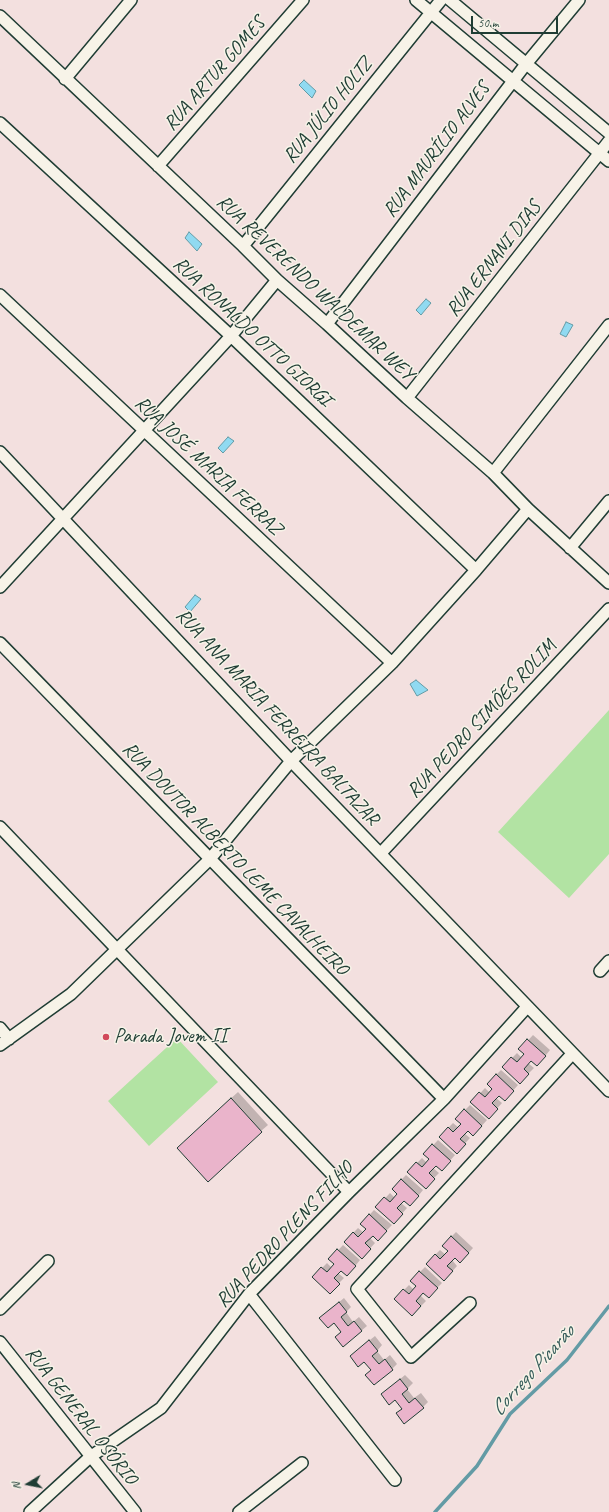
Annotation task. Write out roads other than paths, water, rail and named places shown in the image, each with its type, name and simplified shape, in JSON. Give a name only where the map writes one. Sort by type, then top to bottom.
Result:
[{"type":"street","points":[[65,79],[131,0]]},
{"type":"street","points":[[416,0],[609,161]]},
{"type":"street","name":"RUA JÚLIO HOLTZ","points":[[243,246],[441,0]]},
{"type":"street","points":[[450,0],[609,133]]},
{"type":"street","name":"RUA MAURÍLIO ALVES","points":[[327,324],[526,64],[579,0]]},
{"type":"street","name":"RUA ARTUR GOMES","points":[[158,166],[301,2]]},
{"type":"street","name":"RUA REVERENDO WALDEMAR WEY","points":[[0,16],[277,280],[407,398],[493,473],[528,510],[609,583]]},
{"type":"street","name":"RUA RONALDO OTTO GIORGI","points":[[0,122],[231,336],[476,570]]},
{"type":"street","name":"RUA ERNANI DIAS","points":[[407,398],[609,141]]},
{"type":"street","points":[[0,587],[231,336],[277,280]]},
{"type":"street","name":"RUA JOSÉ MARIA FERRAZ","points":[[0,295],[392,663]]},
{"type":"street","points":[[493,473],[609,325]]},
{"type":"street","name":"RUA ANA MARIA FERREIRA BALTAZAR","points":[[0,452],[178,638],[291,761],[609,1091]]},
{"type":"street","points":[[570,548],[609,501]]},
{"type":"street","points":[[0,1028],[4,1042],[71,994],[210,859],[291,761],[392,663],[528,510]]},
{"type":"street","name":"RUA PEDRO SIMÕES ROLIM","points":[[381,853],[609,609]]},
{"type":"street","name":"RUA DOUTOR ALBERTO LEME CAVALHEIRO","points":[[0,643],[444,1099]]},
{"type":"street","points":[[0,827],[349,1192]]},
{"type":"street","points":[[600,971],[609,961]]},
{"type":"street","name":"RUA PEDRO PLENS FILHO","points":[[30,1512],[90,1457],[161,1408],[249,1294],[349,1192],[444,1099],[527,1007]]},
{"type":"street","points":[[470,1302],[411,1357],[357,1289],[572,1054]]},
{"type":"street","points":[[0,1309],[48,1261]]},
{"type":"street","points":[[249,1294],[395,1480]]},
{"type":"street","name":"RUA GENERAL OSÓRIO","points":[[0,1342],[135,1512]]},
{"type":"street","points":[[239,1512],[302,1463]]},
{"type":"water","points":[[304,80],[316,91],[312,98],[299,85]]},
{"type":"water","points":[[189,232],[202,244],[197,251],[185,238]]},
{"type":"water","points":[[426,299],[431,303],[421,315],[416,310]]},
{"type":"water","points":[[566,322],[573,325],[566,337],[560,334]]},
{"type":"water","points":[[228,437],[234,441],[223,453],[218,448]]},
{"type":"water","points":[[195,595],[201,599],[190,612],[185,607]]},
{"type":"water","points":[[416,680],[428,690],[417,696],[410,684]]},
{"type":"waterway","name":"Corrego Picarão","points":[[435,1512],[477,1466],[510,1414],[567,1360],[609,1306]]},
{"type":"place","name":"Parada Jovem II","points":[[106,1037]]}]
